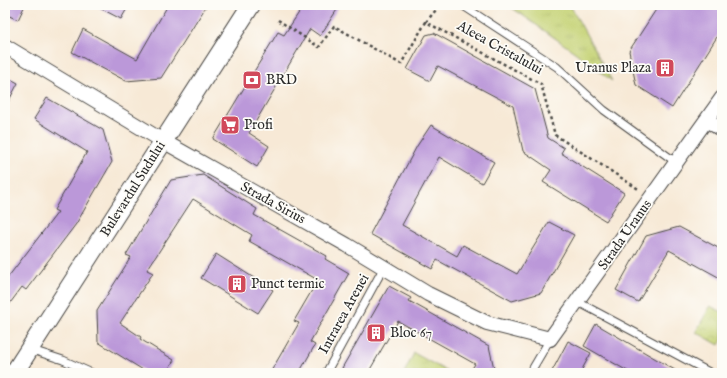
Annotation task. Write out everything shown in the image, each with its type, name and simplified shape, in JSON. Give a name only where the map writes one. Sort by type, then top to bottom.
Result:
[{"type":"street","name":"Bulevardul Sudului","points":[[14,373],[251,5]]},
{"type":"street","name":"Strada Sirius","points":[[5,46],[163,142],[384,267],[428,294],[487,323],[550,339]]},
{"type":"street","name":"Strada Uranus","points":[[550,339],[578,302],[722,98]]},
{"type":"street","points":[[707,120],[722,130]]},
{"type":"lane","name":"Aleea Cristalului","points":[[462,5],[557,67],[604,110],[677,163]]},
{"type":"lane","name":"Intrarea Arenei","points":[[326,373],[384,267]]},
{"type":"lane","points":[[578,302],[711,373]]},
{"type":"lane","name":"Strada Uranus","points":[[530,373],[550,339]]},
{"type":"lane","points":[[29,349],[92,373]]},
{"type":"path","points":[[278,20],[319,47],[334,26],[401,64],[426,22],[440,5]]},
{"type":"path","name":"Aleea Cristalului","points":[[426,22],[540,84],[555,136],[652,198]]},
{"type":"green space","points":[[508,5],[570,5],[612,81],[576,53]]},
{"type":"green space","points":[[710,306],[722,312],[722,340],[719,345],[696,332]]},
{"type":"green space","points":[[414,353],[448,372],[448,373],[404,373]]},
{"type":"building","points":[[5,5],[25,5],[18,20],[5,14]]},
{"type":"building","points":[[94,5],[129,5],[121,19]]},
{"type":"building","points":[[168,5],[207,5],[161,78],[126,81],[72,52],[83,29],[137,59]]},
{"type":"building","points":[[304,5],[340,5],[320,36],[310,29],[249,133],[269,146],[257,167],[213,139],[278,32],[284,35]]},
{"type":"building","name":"Uranus Plaza","points":[[659,5],[722,5],[722,29],[672,108],[636,85],[629,51]]},
{"type":"building","points":[[434,33],[535,89],[548,138],[564,148],[561,153],[624,193],[606,221],[543,182],[551,170],[523,151],[513,106],[438,66],[430,81],[407,69],[426,35]]},
{"type":"building","points":[[5,76],[18,83],[5,108]]},
{"type":"building","points":[[47,98],[103,130],[112,162],[76,224],[26,290],[22,287],[5,310],[5,281],[58,212],[54,210],[87,152],[34,119]]},
{"type":"building","points":[[431,125],[494,162],[482,183],[439,157],[402,225],[457,256],[463,245],[517,274],[549,222],[574,235],[541,293],[512,301],[437,260],[432,269],[370,234],[417,146]]},
{"type":"building","points":[[203,175],[257,209],[254,215],[327,256],[325,259],[349,273],[310,342],[315,345],[299,373],[270,373],[299,323],[294,321],[318,280],[249,241],[252,235],[193,199],[147,270],[153,273],[120,323],[141,337],[140,339],[174,360],[166,373],[148,373],[98,342],[97,311],[131,257],[126,255],[171,180]]},
{"type":"building","points":[[679,227],[722,250],[722,279],[669,250],[638,302],[616,290],[646,236]]},
{"type":"building","name":"Punct termic","points":[[216,254],[273,290],[258,313],[201,278]]},
{"type":"building","points":[[389,286],[411,298],[409,301],[489,346],[495,373],[469,373],[475,364],[398,321],[368,373],[350,373],[342,368]]},
{"type":"building","points":[[596,324],[680,373],[631,373],[584,346]]},
{"type":"building","points":[[568,341],[591,353],[580,373],[551,373]]},
{"type":"place","name":"Uranus Plaza","points":[[665,68]]},
{"type":"place","name":"BRD","points":[[252,80]]},
{"type":"place","name":"Profi","points":[[230,125]]},
{"type":"place","name":"Punct termic","points":[[237,284]]},
{"type":"place","name":"Bloc 67","points":[[376,333]]}]
